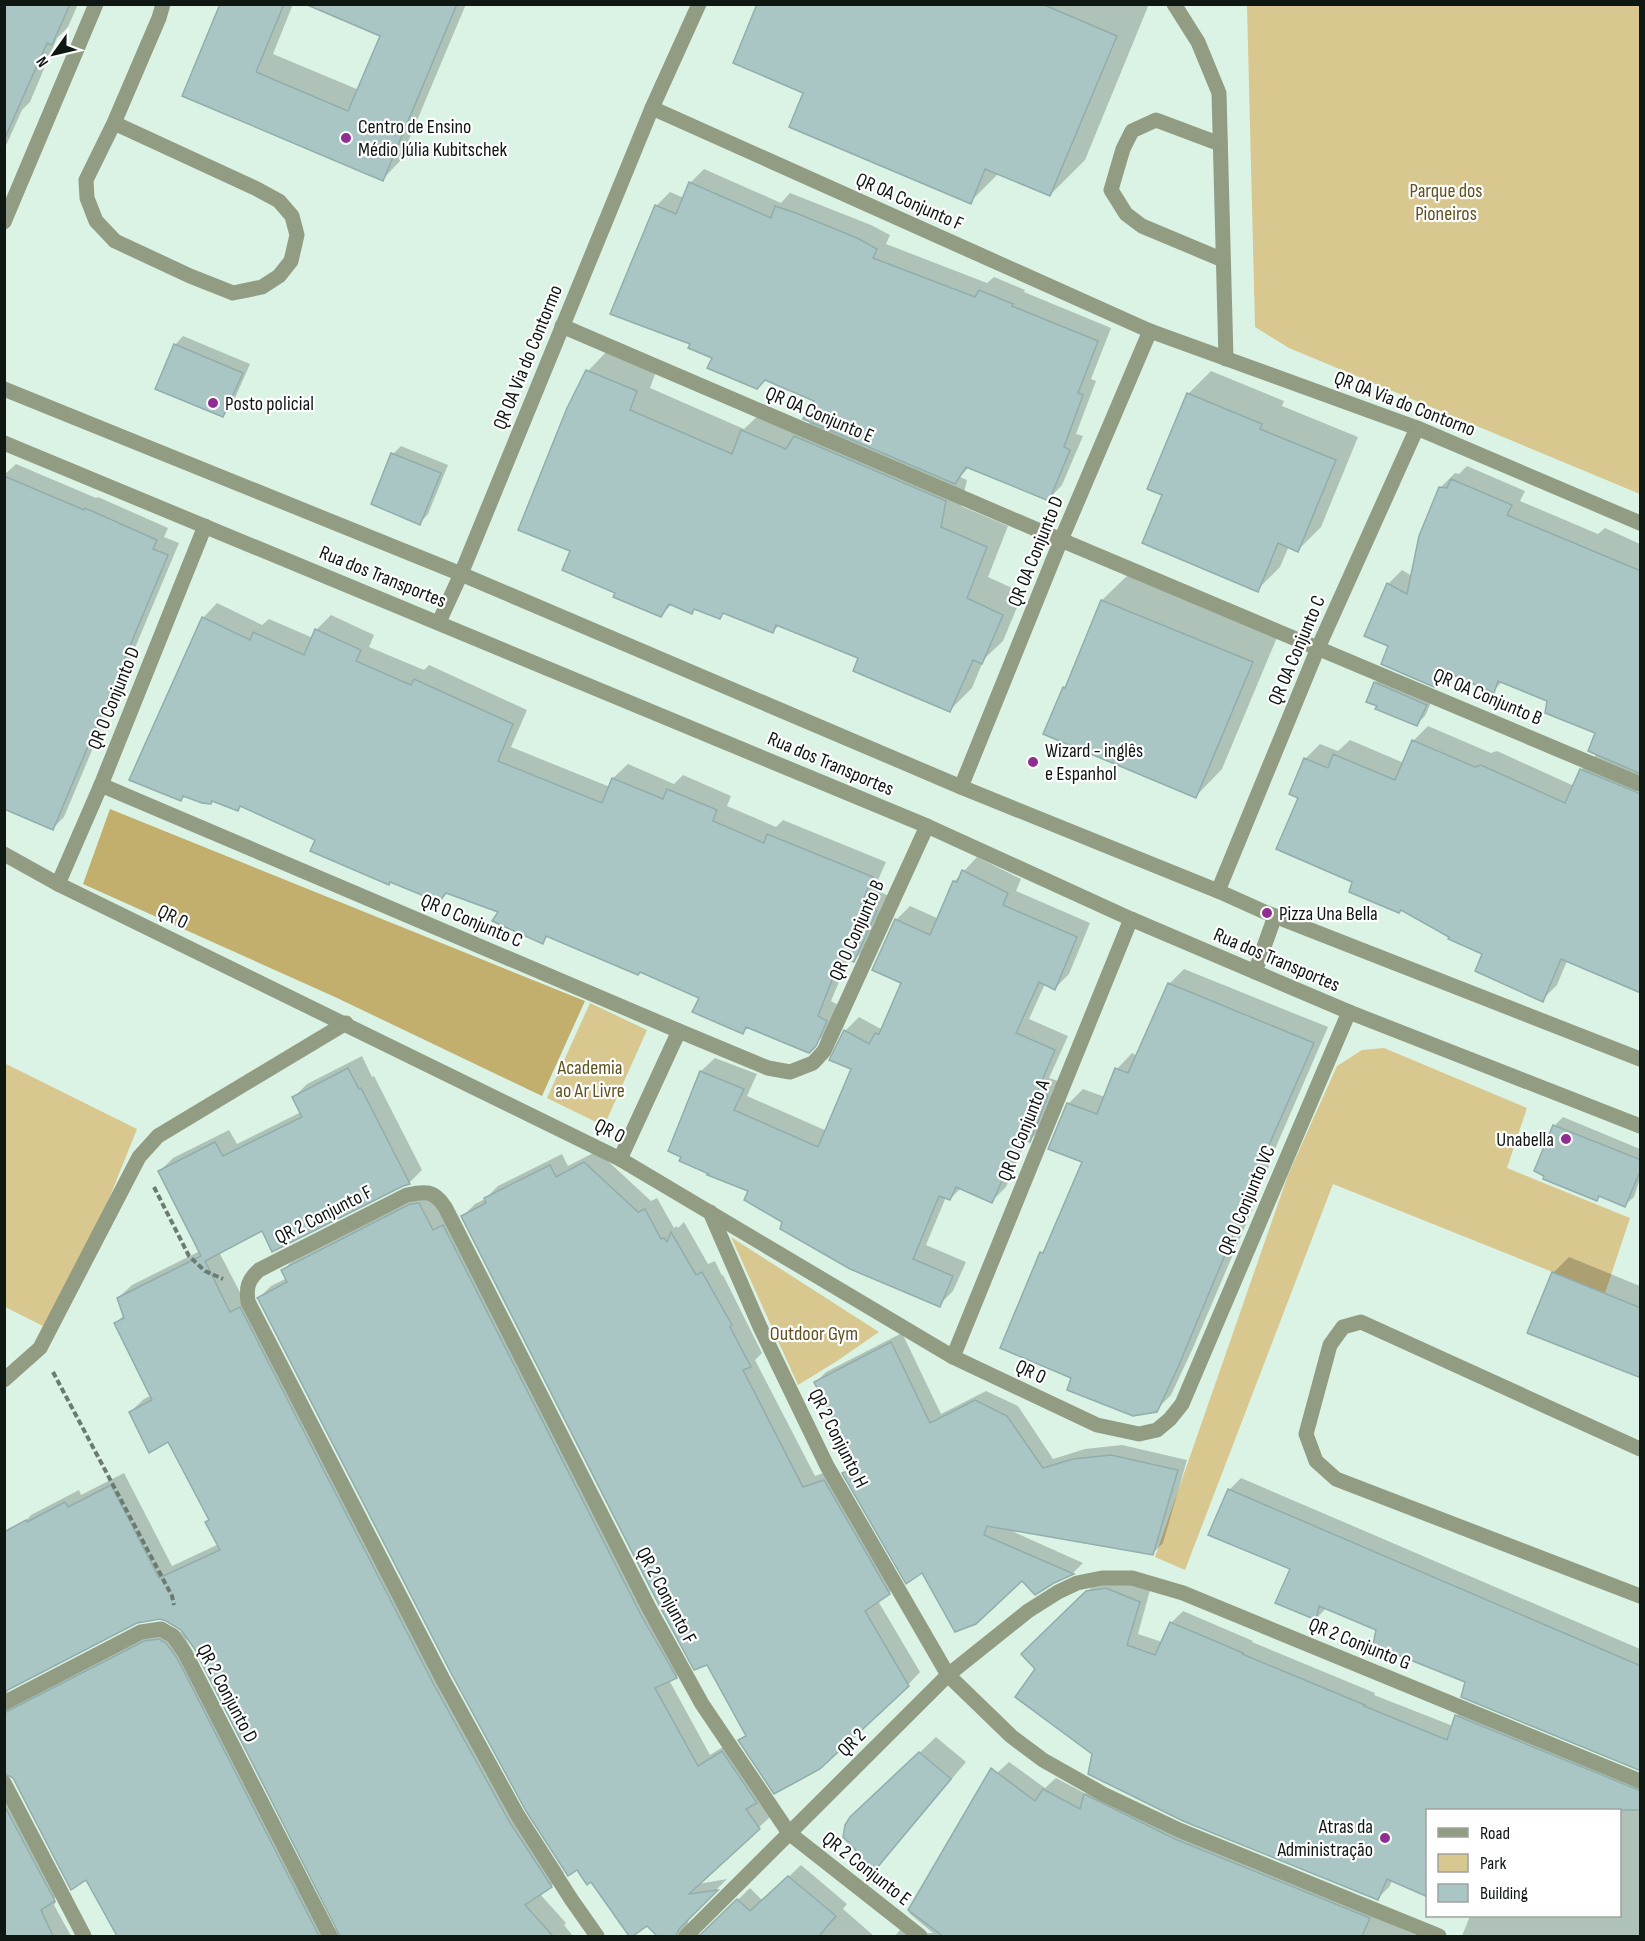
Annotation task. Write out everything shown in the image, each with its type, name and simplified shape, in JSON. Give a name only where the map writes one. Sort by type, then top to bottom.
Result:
[{"type":"street","points":[[4,222],[96,4]]},
{"type":"street","points":[[114,123],[279,201],[291,216],[297,236],[291,261],[279,276],[262,286],[233,293],[115,241],[96,221],[87,198],[86,180],[114,123],[163,4]]},
{"type":"street","name":"QR 0A Via do Contormo","points":[[439,622],[461,574],[652,108],[699,4]]},
{"type":"street","points":[[1174,4],[1198,42],[1219,93],[1226,359]]},
{"type":"street","name":"QR 0A Conjunto F","points":[[652,108],[1150,332]]},
{"type":"street","points":[[1220,144],[1156,120],[1132,131],[1111,190],[1125,214],[1142,226],[1223,260]]},
{"type":"street","name":"QR 0A Conjunto E","points":[[562,326],[1318,648]]},
{"type":"street","name":"QR 0A Via do Contorno","points":[[1150,332],[1418,428],[1641,524]]},
{"type":"street","name":"QR 0A Conjunto D","points":[[961,787],[1061,540],[1150,332]]},
{"type":"street","name":"Rua dos Transportes","points":[[4,389],[461,574],[961,787],[1275,916],[1641,1059]]},
{"type":"street","name":"QR 0A Conjunto C","points":[[1218,891],[1318,648],[1418,428]]},
{"type":"street","name":"Rua dos Transportes","points":[[4,443],[927,826],[1131,919],[1349,1012],[1641,1126]]},
{"type":"street","name":"QR 0 Conjunto D","points":[[58,884],[101,785],[205,526]]},
{"type":"street","name":"QR 0A Conjunto B","points":[[1318,648],[1641,784]]},
{"type":"street","name":"QR 0 Conjunto C","points":[[101,785],[768,1068],[790,1072],[813,1063],[824,1051]]},
{"type":"street","name":"QR 0 Conjunto B","points":[[824,1051],[927,826]]},
{"type":"street","name":"QR 0","points":[[4,854],[58,884],[620,1159],[953,1357],[1097,1425],[1139,1434],[1157,1430],[1182,1404]]},
{"type":"street","points":[[1255,972],[1275,916]]},
{"type":"street","name":"QR 0 Conjunto A","points":[[953,1357],[1131,919]]},
{"type":"street","name":"QR 0 Conjunto VC","points":[[1182,1404],[1349,1012]]},
{"type":"street","points":[[4,1380],[40,1348],[139,1157],[158,1136],[346,1023]]},
{"type":"street","points":[[620,1159],[678,1031]]},
{"type":"street","name":"QR 2 Conjunto F","points":[[246,1289],[250,1278],[259,1270],[407,1195],[420,1192],[430,1193],[439,1198],[650,1610],[702,1704],[789,1833]]},
{"type":"street","name":"QR 2 Conjunto H","points":[[710,1212],[760,1327],[827,1466],[948,1675]]},
{"type":"street","points":[[246,1289],[248,1302],[442,1678],[518,1816],[597,1936]]},
{"type":"street","points":[[1641,1449],[1362,1322],[1343,1327],[1330,1345],[1306,1434],[1316,1461],[1336,1479],[1641,1596]]},
{"type":"street","name":"QR 2 Conjunto G","points":[[1058,1592],[1077,1583],[1102,1578],[1132,1578],[1184,1593],[1641,1781]]},
{"type":"street","name":"QR 2","points":[[686,1936],[948,1675],[1028,1611],[1058,1592]]},
{"type":"street","name":"QR 2 Conjunto D","points":[[4,1703],[141,1632],[161,1629],[173,1636],[185,1653],[330,1936]]},
{"type":"street","points":[[948,1675],[1011,1736],[1043,1760],[1103,1794],[1179,1830],[1439,1936]]},
{"type":"street","points":[[4,1783],[84,1936]]},
{"type":"street","name":"QR 2 Conjunto E","points":[[789,1833],[920,1936]]},
{"type":"path","points":[[139,1157],[189,1256],[205,1271],[246,1289]]},
{"type":"path","points":[[40,1348],[172,1596],[173,1636]]},
{"type":"green space","name":"Parque dos Pioneiros","points":[[1247,5],[1640,5],[1640,494],[1289,348],[1255,327]]},
{"type":"green space","name":"Academia ao Ar Livre","points":[[590,1003],[647,1030],[604,1126],[547,1098]]},
{"type":"green space","points":[[1384,1048],[1527,1108],[1507,1168],[1630,1218],[1605,1293],[1333,1184],[1185,1570],[1155,1557],[1288,1175],[1337,1066],[1362,1050]]},
{"type":"green space","points":[[4,1063],[137,1129],[94,1236],[45,1327],[5,1307]]},
{"type":"green space","name":"Outdoor Gym","points":[[731,1237],[879,1332],[798,1385]]},
{"type":"shaded area","points":[[110,809],[585,1001],[542,1096],[335,997],[83,884]]},
{"type":"building","points":[[4,4],[70,4],[52,45],[47,43],[4,140]]},
{"type":"building","points":[[220,4],[284,4],[256,72],[348,111],[380,36],[305,4],[457,4],[383,181],[182,96]]},
{"type":"building","points":[[757,4],[1042,4],[1117,36],[1050,196],[985,169],[971,204],[789,127],[803,93],[733,63]]},
{"type":"building","points":[[689,182],[771,218],[775,206],[796,213],[857,238],[877,249],[873,258],[975,297],[979,290],[1098,341],[1078,393],[1083,395],[1064,447],[1070,450],[1049,501],[966,467],[955,484],[803,419],[814,401],[765,380],[757,389],[707,368],[712,358],[688,348],[690,344],[610,314],[655,205],[676,214]]},
{"type":"building","points":[[174,344],[243,373],[223,417],[155,389]]},
{"type":"building","points":[[586,370],[637,391],[630,410],[732,454],[741,430],[786,449],[794,436],[946,501],[941,527],[987,547],[967,598],[1003,615],[982,664],[973,660],[950,712],[853,671],[858,658],[776,625],[773,633],[723,613],[720,619],[694,609],[692,614],[669,604],[661,617],[613,597],[615,593],[562,570],[570,551],[518,530],[567,408]]},
{"type":"building","points":[[1187,393],[1262,424],[1260,429],[1336,460],[1298,552],[1278,543],[1258,592],[1142,543],[1162,495],[1147,489]]},
{"type":"building","points":[[391,453],[441,473],[420,525],[371,504]]},
{"type":"building","points":[[4,476],[157,540],[153,549],[168,555],[53,830],[4,809]]},
{"type":"building","points":[[1451,479],[1512,505],[1507,515],[1641,571],[1641,774],[1588,751],[1595,733],[1545,713],[1547,701],[1498,681],[1494,693],[1441,670],[1434,687],[1381,664],[1388,646],[1364,636],[1387,583],[1407,594],[1419,536],[1439,487],[1447,488]]},
{"type":"building","points":[[1101,600],[1253,662],[1196,798],[1043,734],[1063,687],[1065,688]]},
{"type":"building","points":[[202,617],[250,640],[253,632],[304,655],[315,629],[361,650],[356,661],[411,685],[414,679],[513,724],[498,761],[602,803],[612,778],[663,799],[667,789],[717,810],[713,821],[764,843],[767,834],[873,877],[861,904],[877,911],[854,962],[841,957],[818,1016],[827,1021],[816,1046],[809,1053],[746,1027],[743,1034],[692,1012],[699,998],[640,972],[638,975],[546,936],[543,944],[492,921],[498,912],[446,893],[439,902],[390,882],[389,885],[310,851],[315,840],[240,806],[238,811],[212,801],[211,804],[202,803],[183,796],[181,801],[129,780]]},
{"type":"building","points":[[1374,682],[1427,705],[1417,726],[1375,709],[1377,706],[1366,702]]},
{"type":"building","points":[[1412,740],[1475,767],[1481,765],[1565,803],[1580,769],[1641,794],[1641,993],[1561,959],[1543,1002],[1475,971],[1482,954],[1448,939],[1449,937],[1401,910],[1399,913],[1349,892],[1352,882],[1276,849],[1298,798],[1289,794],[1304,758],[1328,768],[1333,754],[1395,780]]},
{"type":"building","points":[[962,870],[1008,893],[1003,905],[1077,937],[1055,990],[1039,982],[1016,1033],[1055,1050],[1037,1092],[1048,1096],[1030,1142],[1021,1138],[992,1203],[956,1187],[950,1200],[939,1196],[913,1259],[953,1276],[940,1307],[850,1269],[780,1229],[782,1222],[744,1200],[748,1191],[679,1161],[681,1157],[668,1151],[700,1071],[744,1089],[734,1110],[818,1147],[851,1069],[829,1060],[844,1030],[869,1044],[875,1033],[879,1034],[901,983],[872,970],[895,919],[930,935],[953,881],[957,882]]},
{"type":"building","points":[[1168,983],[1314,1043],[1253,1181],[1255,1182],[1237,1226],[1157,1412],[1133,1416],[1067,1390],[1071,1378],[1000,1348],[1040,1252],[1043,1253],[1082,1162],[1048,1149],[1067,1103],[1097,1114],[1115,1068],[1128,1073]]},
{"type":"building","points":[[348,1068],[359,1089],[361,1088],[410,1184],[272,1252],[262,1231],[205,1261],[230,1312],[240,1307],[433,1683],[509,1821],[552,1887],[525,1905],[553,1936],[340,1936],[194,1648],[181,1630],[166,1621],[160,1619],[137,1623],[4,1692],[4,1532],[65,1502],[68,1507],[111,1485],[159,1578],[220,1550],[205,1522],[209,1520],[168,1442],[149,1453],[129,1412],[152,1400],[114,1323],[124,1318],[117,1298],[201,1256],[158,1171],[215,1142],[223,1156],[302,1117],[292,1097]]},
{"type":"building","points":[[1553,1125],[1641,1160],[1641,1169],[1625,1207],[1599,1196],[1597,1201],[1543,1179],[1544,1176],[1534,1171]]},
{"type":"building","points":[[584,1162],[638,1212],[645,1209],[661,1239],[664,1238],[667,1242],[671,1232],[696,1275],[702,1272],[732,1325],[730,1327],[751,1367],[743,1370],[803,1487],[824,1480],[890,1594],[865,1611],[909,1686],[820,1769],[774,1794],[738,1740],[746,1736],[707,1665],[694,1670],[461,1216],[486,1203],[484,1198],[550,1165],[556,1177]]},
{"type":"building","points":[[419,1203],[433,1230],[443,1225],[641,1615],[677,1678],[655,1688],[698,1766],[722,1751],[757,1803],[746,1809],[760,1829],[689,1894],[718,1890],[679,1929],[676,1936],[657,1936],[647,1926],[633,1936],[629,1936],[591,1882],[587,1885],[577,1870],[568,1876],[526,1811],[451,1673],[257,1298],[287,1282],[281,1270],[410,1204]]},
{"type":"building","points":[[1552,1272],[1641,1308],[1641,1378],[1527,1333]]},
{"type":"building","points":[[891,1342],[930,1423],[975,1400],[1007,1416],[1043,1468],[1073,1459],[1111,1455],[1178,1470],[1153,1555],[987,1526],[984,1535],[1074,1574],[1035,1595],[1022,1581],[976,1624],[955,1632],[922,1573],[906,1584],[842,1473],[857,1467],[814,1382]]},
{"type":"building","points":[[1228,1489],[1641,1666],[1641,1771],[1461,1697],[1465,1682],[1373,1645],[1376,1630],[1319,1606],[1316,1620],[1275,1603],[1290,1569],[1208,1535]]},
{"type":"building","points":[[1106,1588],[1140,1602],[1127,1645],[1155,1655],[1170,1622],[1447,1740],[1455,1715],[1641,1791],[1641,1810],[1426,1809],[1426,1896],[1387,1879],[1378,1900],[1183,1821],[1088,1774],[1092,1754],[1015,1697],[1035,1669],[1021,1654],[1086,1591]]},
{"type":"building","points":[[159,1639],[166,1643],[177,1658],[319,1936],[117,1936],[86,1880],[71,1890],[13,1778],[4,1773],[4,1713],[144,1641]]},
{"type":"building","points":[[919,1752],[951,1779],[876,1869],[860,1857],[843,1837],[845,1825],[850,1817]]},
{"type":"building","points":[[991,1768],[1035,1801],[1043,1789],[1080,1809],[1084,1794],[1175,1839],[1370,1918],[1362,1936],[943,1936],[908,1910]]},
{"type":"building","points":[[4,1805],[55,1901],[41,1910],[53,1936],[4,1936]]},
{"type":"building","points":[[788,1876],[836,1916],[819,1936],[699,1936],[737,1899],[750,1911]]},
{"type":"place","name":"Centro de Ensino Médio Júlia Kubitschek","points":[[346,138]]},
{"type":"place","name":"Posto policial","points":[[213,403]]},
{"type":"place","name":"Wizard - inglês e Espanhol","points":[[1033,762]]},
{"type":"place","name":"Pizza Una Bella","points":[[1267,913]]},
{"type":"place","name":"Unabella","points":[[1566,1139]]},
{"type":"place","name":"Atras da Administração","points":[[1385,1838]]}]
